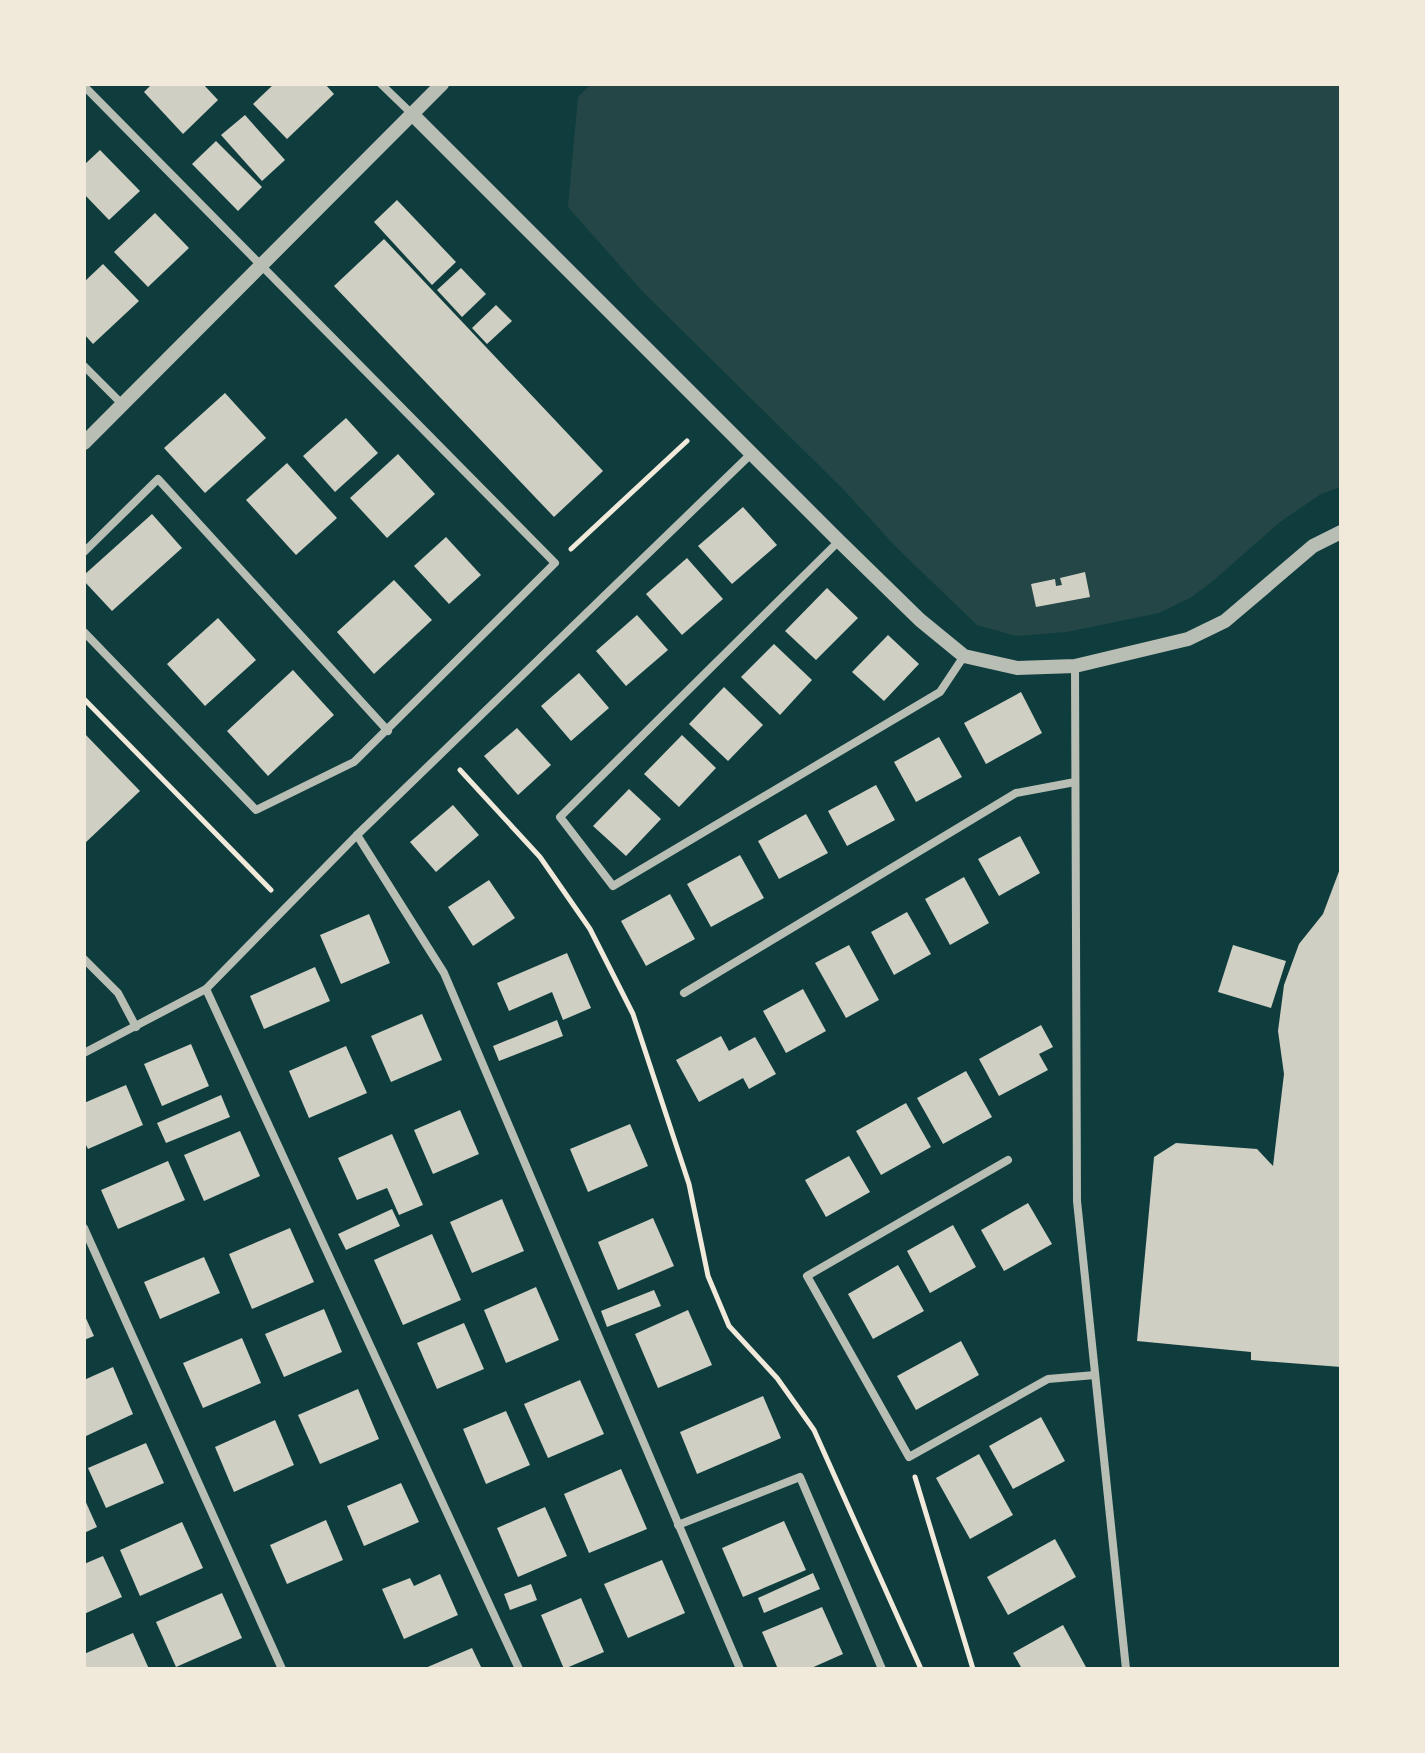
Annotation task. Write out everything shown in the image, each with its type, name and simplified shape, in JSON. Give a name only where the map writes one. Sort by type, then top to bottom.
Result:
[{"type":"street","points":[[381,84],[839,541],[920,620],[964,656],[1017,668],[1075,666],[1188,639],[1225,621],[1313,546],[1341,532]]},
{"type":"street","points":[[84,443],[442,84]]},
{"type":"street","points":[[84,86],[555,563],[354,762],[256,810],[84,632]]},
{"type":"street","points":[[84,366],[122,404]]},
{"type":"street","points":[[84,1053],[206,989],[357,835],[752,453]]},
{"type":"street","points":[[84,552],[158,479],[388,731]]},
{"type":"street","points":[[839,541],[560,817],[613,886],[940,692],[964,656]]},
{"type":"street","points":[[1075,666],[1077,1201],[1126,1669]]},
{"type":"street","points":[[684,993],[1016,793],[1075,782]]},
{"type":"street","points":[[357,835],[444,973],[740,1669]]},
{"type":"street","points":[[84,959],[118,993],[136,1027]]},
{"type":"street","points":[[206,989],[519,1669]]},
{"type":"street","points":[[1008,1160],[807,1276],[909,1457],[1048,1379],[1095,1375]]},
{"type":"street","points":[[84,1228],[282,1669]]},
{"type":"street","points":[[678,1525],[800,1477],[882,1669]]},
{"type":"path","points":[[555,563],[687,441]]},
{"type":"path","points":[[84,699],[273,892]]},
{"type":"path","points":[[454,763],[540,857],[590,929],[633,1014],[689,1184],[708,1276],[729,1326],[777,1378],[814,1430],[921,1669]]},
{"type":"path","points":[[909,1457],[973,1669]]},
{"type":"shaded area","points":[[591,84],[1341,84],[1341,487],[1321,494],[1280,522],[1213,581],[1190,598],[1159,613],[1067,632],[1016,636],[977,625],[644,293],[568,207],[578,97]]},
{"type":"building","points":[[152,84],[203,84],[218,100],[183,134],[144,92]]},
{"type":"building","points":[[274,84],[325,84],[334,94],[287,139],[253,104]]},
{"type":"building","points":[[245,115],[285,160],[262,181],[221,135]]},
{"type":"building","points":[[216,141],[262,187],[238,211],[192,164]]},
{"type":"building","points":[[100,150],[140,191],[109,220],[84,194],[84,165]]},
{"type":"building","points":[[397,200],[456,262],[432,285],[374,222]]},
{"type":"building","points":[[155,213],[189,248],[148,287],[114,252]]},
{"type":"building","points":[[384,239],[603,471],[554,517],[334,286]]},
{"type":"building","points":[[103,264],[139,301],[93,344],[84,334],[84,282]]},
{"type":"building","points":[[461,268],[486,294],[462,317],[437,290]]},
{"type":"building","points":[[496,305],[512,321],[487,344],[472,328]]},
{"type":"building","points":[[225,393],[266,438],[205,493],[164,448]]},
{"type":"building","points":[[346,418],[378,453],[335,492],[303,456]]},
{"type":"building","points":[[398,454],[435,494],[387,538],[350,498]]},
{"type":"building","points":[[287,463],[337,518],[296,555],[246,500]]},
{"type":"building","points":[[743,507],[777,545],[732,584],[698,546]]},
{"type":"building","points":[[152,514],[182,548],[112,611],[84,581],[84,575]]},
{"type":"building","points":[[446,537],[481,575],[449,604],[414,566]]},
{"type":"building","points":[[687,558],[723,599],[682,635],[646,594]]},
{"type":"building","points":[[1085,572],[1090,597],[1036,607],[1031,584],[1055,579],[1056,586],[1062,585],[1060,578]]},
{"type":"building","points":[[394,580],[432,620],[374,674],[337,632]]},
{"type":"building","points":[[827,588],[858,618],[816,660],[785,631]]},
{"type":"building","points":[[637,615],[668,650],[626,686],[596,651]]},
{"type":"building","points":[[218,618],[256,660],[205,706],[167,664]]},
{"type":"building","points":[[888,635],[919,664],[884,701],[852,672]]},
{"type":"building","points":[[774,644],[812,680],[780,715],[741,677]]},
{"type":"building","points":[[293,670],[334,715],[268,776],[227,731]]},
{"type":"building","points":[[579,673],[609,708],[571,741],[541,706]]},
{"type":"building","points":[[724,687],[763,725],[728,761],[689,724]]},
{"type":"building","points":[[1021,692],[1042,733],[986,764],[964,723]]},
{"type":"building","points":[[517,728],[551,765],[518,795],[484,756]]},
{"type":"building","points":[[84,733],[140,791],[84,844]]},
{"type":"building","points":[[682,735],[716,768],[679,807],[644,774]]},
{"type":"building","points":[[939,737],[962,777],[916,802],[894,762]]},
{"type":"building","points":[[876,785],[895,820],[847,846],[828,811]]},
{"type":"building","points":[[629,789],[661,819],[626,856],[593,826]]},
{"type":"building","points":[[453,805],[479,835],[436,872],[410,842]]},
{"type":"building","points":[[806,814],[828,853],[779,879],[758,841]]},
{"type":"building","points":[[1020,836],[1040,873],[999,896],[978,859]]},
{"type":"building","points":[[740,855],[764,898],[711,927],[687,884]]},
{"type":"building","points":[[1341,866],[1341,1367],[1251,1360],[1251,1352],[1137,1341],[1154,1157],[1176,1143],[1257,1149],[1273,1166],[1284,1074],[1278,1031],[1284,985],[1299,944],[1323,914]]},
{"type":"building","points":[[964,877],[989,923],[950,945],[925,899]]},
{"type":"building","points":[[489,880],[515,918],[473,946],[448,907]]},
{"type":"building","points":[[670,894],[695,939],[646,966],[621,921]]},
{"type":"building","points":[[907,912],[931,954],[894,975],[871,932]]},
{"type":"building","points":[[369,914],[390,963],[341,984],[320,935]]},
{"type":"building","points":[[849,945],[879,1000],[846,1018],[815,963]]},
{"type":"building","points":[[1233,945],[1286,961],[1271,1008],[1218,992]]},
{"type":"building","points":[[567,953],[591,1008],[563,1020],[552,992],[509,1011],[497,983]]},
{"type":"building","points":[[315,967],[330,1001],[264,1029],[250,996]]},
{"type":"building","points":[[803,989],[826,1031],[786,1053],[763,1011]]},
{"type":"building","points":[[422,1014],[442,1060],[391,1082],[371,1036]]},
{"type":"building","points":[[557,1020],[563,1036],[499,1061],[493,1046]]},
{"type":"building","points":[[1041,1025],[1053,1047],[1039,1054],[1048,1070],[999,1096],[979,1059]]},
{"type":"building","points":[[721,1036],[729,1051],[755,1037],[776,1074],[749,1089],[743,1078],[699,1102],[676,1060]]},
{"type":"building","points":[[191,1044],[209,1086],[162,1106],[144,1064]]},
{"type":"building","points":[[346,1046],[367,1093],[309,1118],[289,1071]]},
{"type":"building","points":[[966,1071],[992,1117],[943,1144],[917,1098]]},
{"type":"building","points":[[126,1085],[143,1125],[88,1149],[84,1141],[84,1103]]},
{"type":"building","points":[[221,1095],[230,1117],[166,1143],[157,1123]]},
{"type":"building","points":[[906,1103],[931,1147],[881,1175],[856,1131]]},
{"type":"building","points":[[460,1110],[479,1154],[433,1174],[414,1130]]},
{"type":"building","points":[[630,1124],[648,1166],[588,1192],[570,1149]]},
{"type":"building","points":[[240,1131],[260,1176],[204,1201],[184,1155]]},
{"type":"building","points":[[392,1134],[423,1205],[399,1215],[387,1188],[357,1200],[338,1158]]},
{"type":"building","points":[[849,1156],[870,1192],[826,1217],[805,1180]]},
{"type":"building","points":[[168,1161],[185,1200],[118,1229],[101,1190]]},
{"type":"building","points":[[502,1199],[524,1251],[472,1273],[450,1222]]},
{"type":"building","points":[[1028,1203],[1052,1244],[1004,1271],[981,1230]]},
{"type":"building","points":[[392,1209],[400,1226],[346,1250],[338,1234]]},
{"type":"building","points":[[653,1218],[674,1266],[618,1290],[598,1242]]},
{"type":"building","points":[[953,1225],[976,1267],[930,1293],[907,1251]]},
{"type":"building","points":[[290,1228],[314,1282],[252,1309],[229,1254]]},
{"type":"building","points":[[432,1234],[461,1300],[403,1325],[374,1260]]},
{"type":"building","points":[[204,1257],[220,1293],[160,1319],[144,1282]]},
{"type":"building","points":[[898,1265],[924,1311],[873,1339],[848,1294]]},
{"type":"building","points":[[536,1287],[559,1340],[506,1363],[484,1310]]},
{"type":"building","points":[[654,1290],[661,1306],[607,1327],[601,1311]]},
{"type":"building","points":[[324,1309],[342,1352],[284,1377],[265,1334]]},
{"type":"building","points":[[688,1310],[712,1365],[658,1388],[635,1334]]},
{"type":"building","points":[[84,1314],[94,1336],[84,1340]]},
{"type":"building","points":[[464,1323],[484,1369],[437,1389],[417,1343]]},
{"type":"building","points":[[242,1338],[261,1383],[203,1408],[183,1363]]},
{"type":"building","points":[[961,1341],[979,1375],[916,1410],[897,1376]]},
{"type":"building","points":[[113,1367],[133,1414],[84,1437],[84,1380]]},
{"type":"building","points":[[580,1380],[604,1434],[548,1458],[524,1404]]},
{"type":"building","points":[[358,1389],[379,1439],[320,1464],[298,1415]]},
{"type":"building","points":[[763,1396],[781,1438],[697,1474],[680,1432]]},
{"type":"building","points":[[506,1411],[530,1465],[486,1484],[463,1429]]},
{"type":"building","points":[[1041,1417],[1065,1461],[1013,1489],[989,1446]]},
{"type":"building","points":[[275,1420],[294,1465],[234,1492],[215,1447]]},
{"type":"building","points":[[146,1443],[164,1483],[106,1508],[88,1468]]},
{"type":"building","points":[[979,1454],[1013,1515],[970,1539],[936,1478]]},
{"type":"building","points":[[621,1469],[647,1529],[589,1553],[564,1494]]},
{"type":"building","points":[[401,1483],[419,1522],[364,1546],[347,1506]]},
{"type":"building","points":[[84,1498],[97,1527],[84,1533]]},
{"type":"building","points":[[545,1507],[567,1556],[518,1577],[497,1528]]},
{"type":"building","points":[[326,1520],[343,1560],[287,1584],[270,1545]]},
{"type":"building","points":[[784,1521],[806,1570],[743,1597],[722,1548]]},
{"type":"building","points":[[182,1522],[203,1568],[140,1596],[120,1550]]},
{"type":"building","points":[[1055,1539],[1076,1577],[1008,1615],[987,1577]]},
{"type":"building","points":[[103,1556],[122,1597],[84,1614],[84,1564]]},
{"type":"building","points":[[662,1560],[685,1613],[628,1638],[604,1584]]},
{"type":"building","points":[[813,1573],[820,1589],[764,1613],[758,1598]]},
{"type":"building","points":[[440,1574],[458,1615],[404,1639],[382,1589],[410,1578],[414,1586]]},
{"type":"building","points":[[531,1584],[537,1600],[510,1610],[504,1594]]},
{"type":"building","points":[[222,1593],[242,1638],[176,1667],[156,1622]]},
{"type":"building","points":[[581,1598],[604,1652],[564,1669],[541,1615]]},
{"type":"building","points":[[822,1607],[843,1654],[809,1669],[778,1669],[762,1632]]},
{"type":"building","points":[[1063,1625],[1087,1669],[1022,1669],[1013,1653]]},
{"type":"building","points":[[133,1633],[149,1669],[84,1669],[84,1654]]},
{"type":"building","points":[[472,1648],[482,1669],[423,1669]]}]
